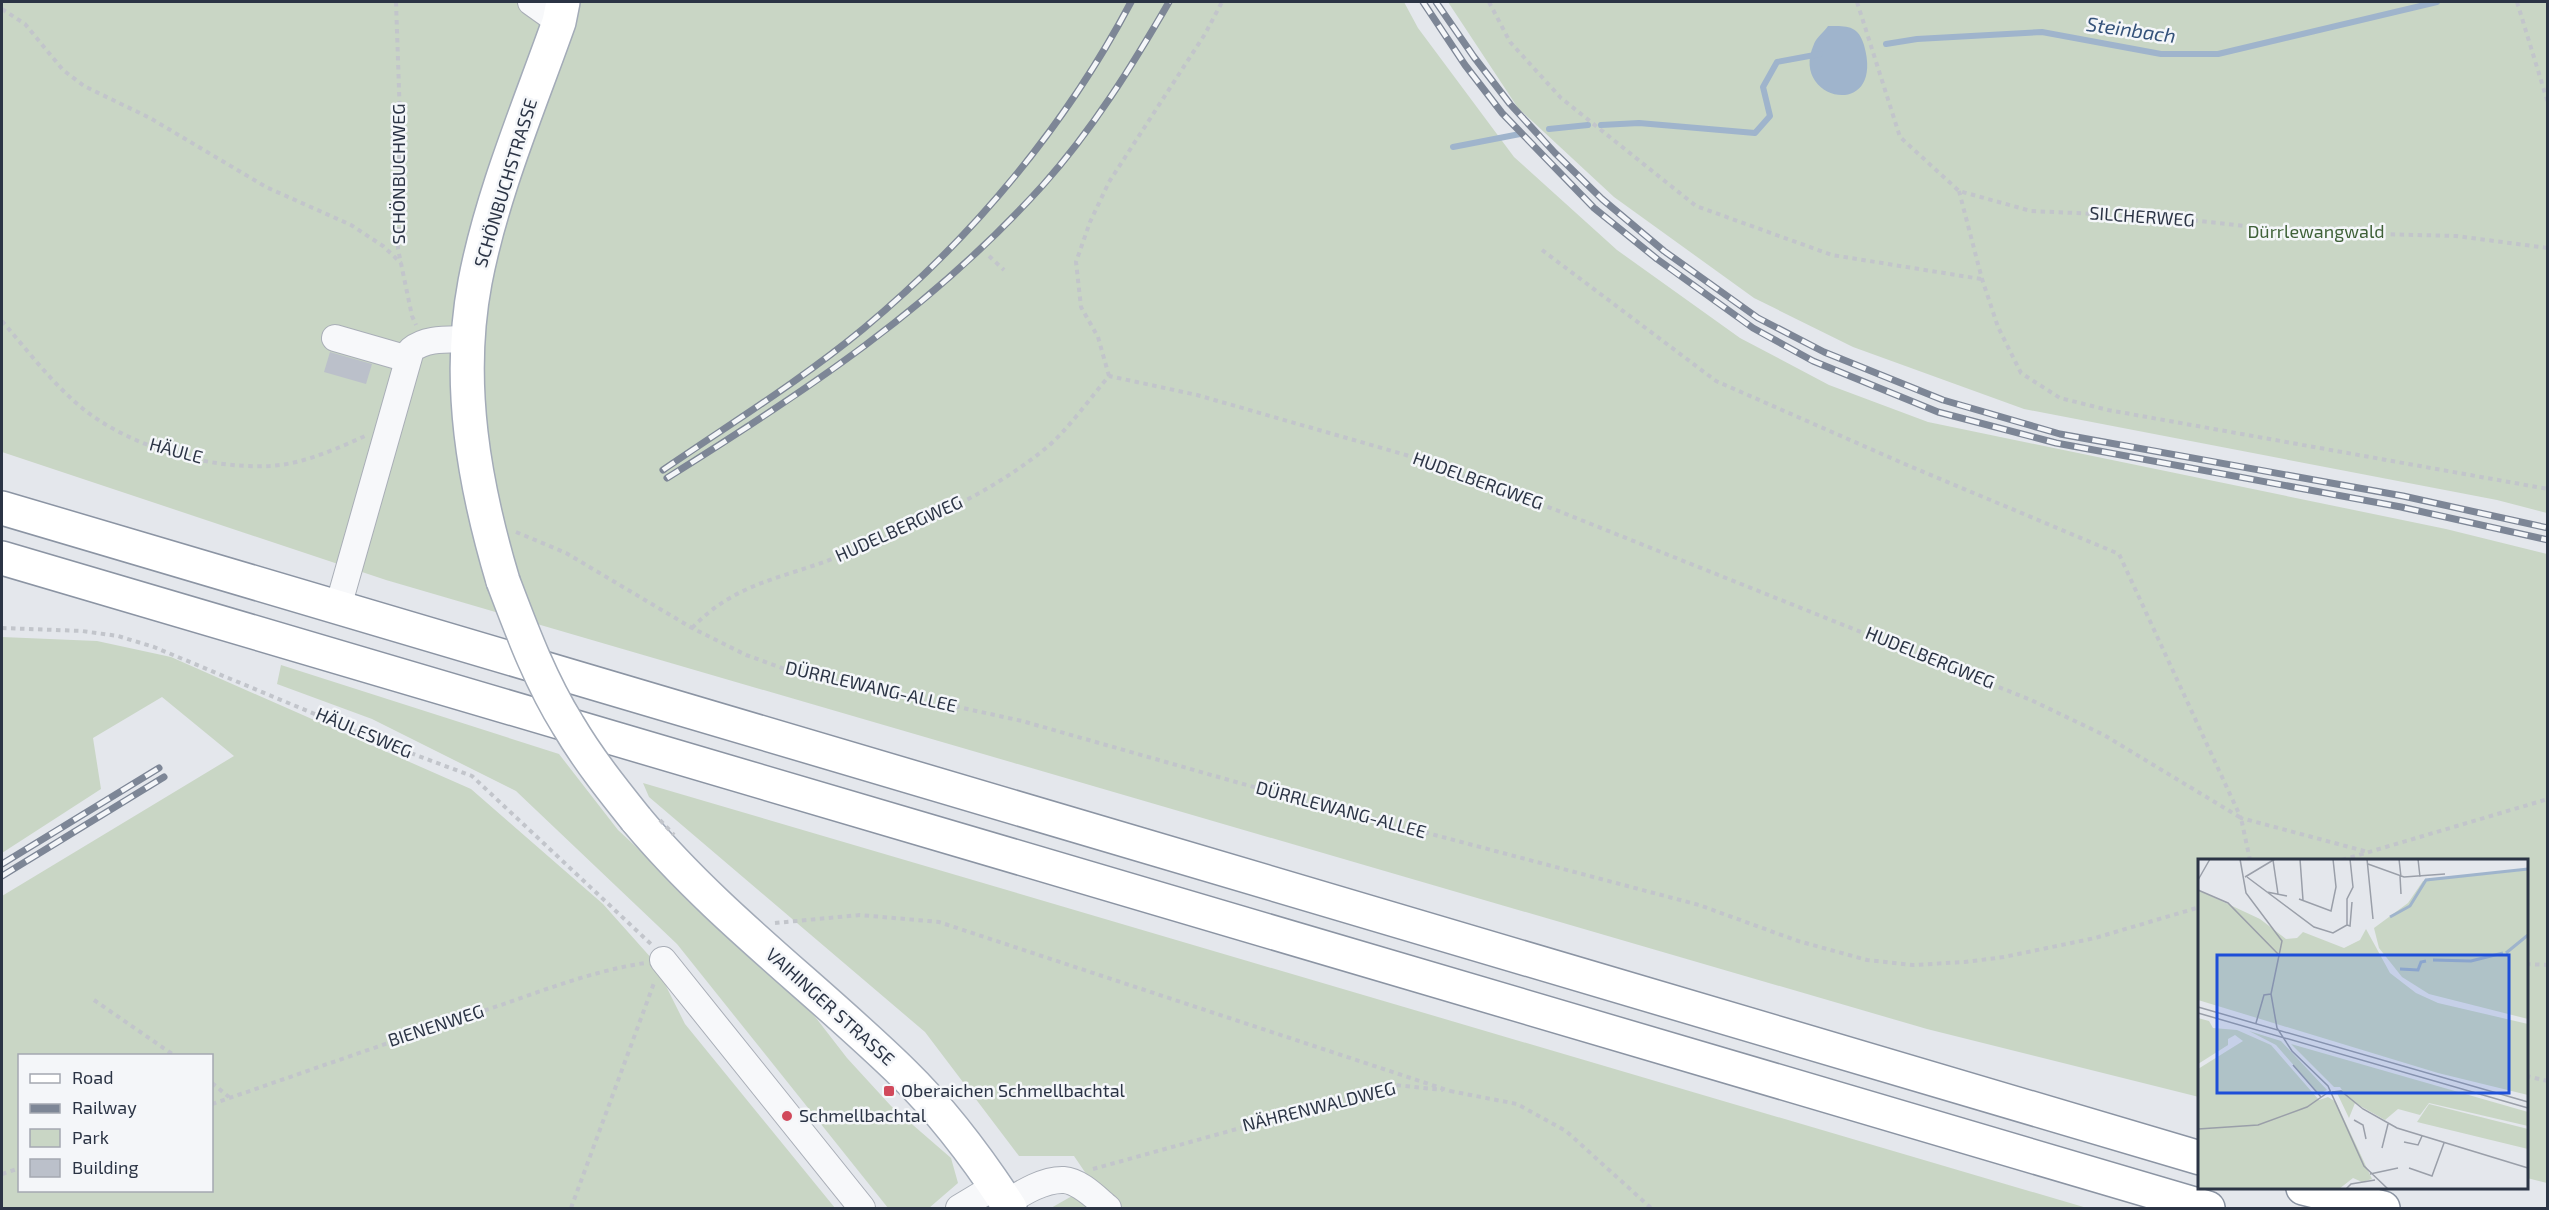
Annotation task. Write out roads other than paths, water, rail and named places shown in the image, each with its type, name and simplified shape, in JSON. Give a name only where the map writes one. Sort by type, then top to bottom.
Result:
[{"type":"main road","name":"SCHÖNBUCHSTRASSE","points":[[503,581],[479,492],[472,450],[467,375],[469,339],[475,282],[488,227],[561,12]]},
{"type":"main road","points":[[2,508],[2198,1158]]},
{"type":"main road","points":[[2,558],[2208,1209]]},
{"type":"main road","name":"VAIHINGER STRASSE","points":[[503,581],[527,644],[567,725],[595,768],[636,819],[666,855],[705,894],[904,1074],[965,1143],[1003,1199]]},
{"type":"main road","points":[[2306,1189],[2383,1209]]},
{"type":"street","points":[[531,2],[561,12]]},
{"type":"street","points":[[335,338],[416,351],[469,339]]},
{"type":"street","points":[[338,607],[389,423],[416,351]]},
{"type":"street","points":[[663,960],[862,1209]]},
{"type":"street","points":[[959,1209],[1003,1199],[1065,1180],[1085,1189],[1108,1209]]},
{"type":"water","points":[[1828,26],[1851,28],[1862,38],[1867,69],[1862,85],[1851,94],[1838,95],[1824,90],[1814,79],[1810,64],[1814,44]]},
{"type":"waterway","name":"Steinbach","points":[[1886,44],[1917,39],[2042,32],[2161,54],[2218,54],[2437,2]]},
{"type":"waterway","name":"Steinbach","points":[[1601,125],[1639,123],[1755,133],[1770,116],[1763,87],[1777,62],[1820,54]]},
{"type":"waterway","name":"Steinbach","points":[[1549,129],[1588,125]]},
{"type":"waterway","name":"Steinbach","points":[[1453,147],[1520,134]]},
{"type":"railway","points":[[663,470],[839,348],[903,294],[942,257],[978,219],[1046,136],[1077,93],[1131,2]]},
{"type":"railway","points":[[667,478],[769,413],[866,345],[912,309],[1001,229],[1043,185],[1079,142],[1126,73],[1169,2]]},
{"type":"railway","points":[[1423,2],[1465,65],[1502,113],[1594,208],[1657,259],[1753,328],[1813,361],[1938,412],[2056,443],[2401,507],[2548,540]]},
{"type":"railway","points":[[1436,2],[1510,104],[1602,199],[1664,251],[1758,318],[1824,352],[1943,400],[2060,434],[2403,496],[2548,528]]},
{"type":"railway","points":[[2,864],[159,768]]},
{"type":"railway","points":[[2,876],[164,777]]},
{"type":"place","name":"Oberaichen Schmellbachtal","points":[[889,1091]]},
{"type":"place","name":"Schmellbachtal","points":[[787,1116]]},
{"type":"park label","name":"Dürrlewangwald","points":[[2316,232]]}]
